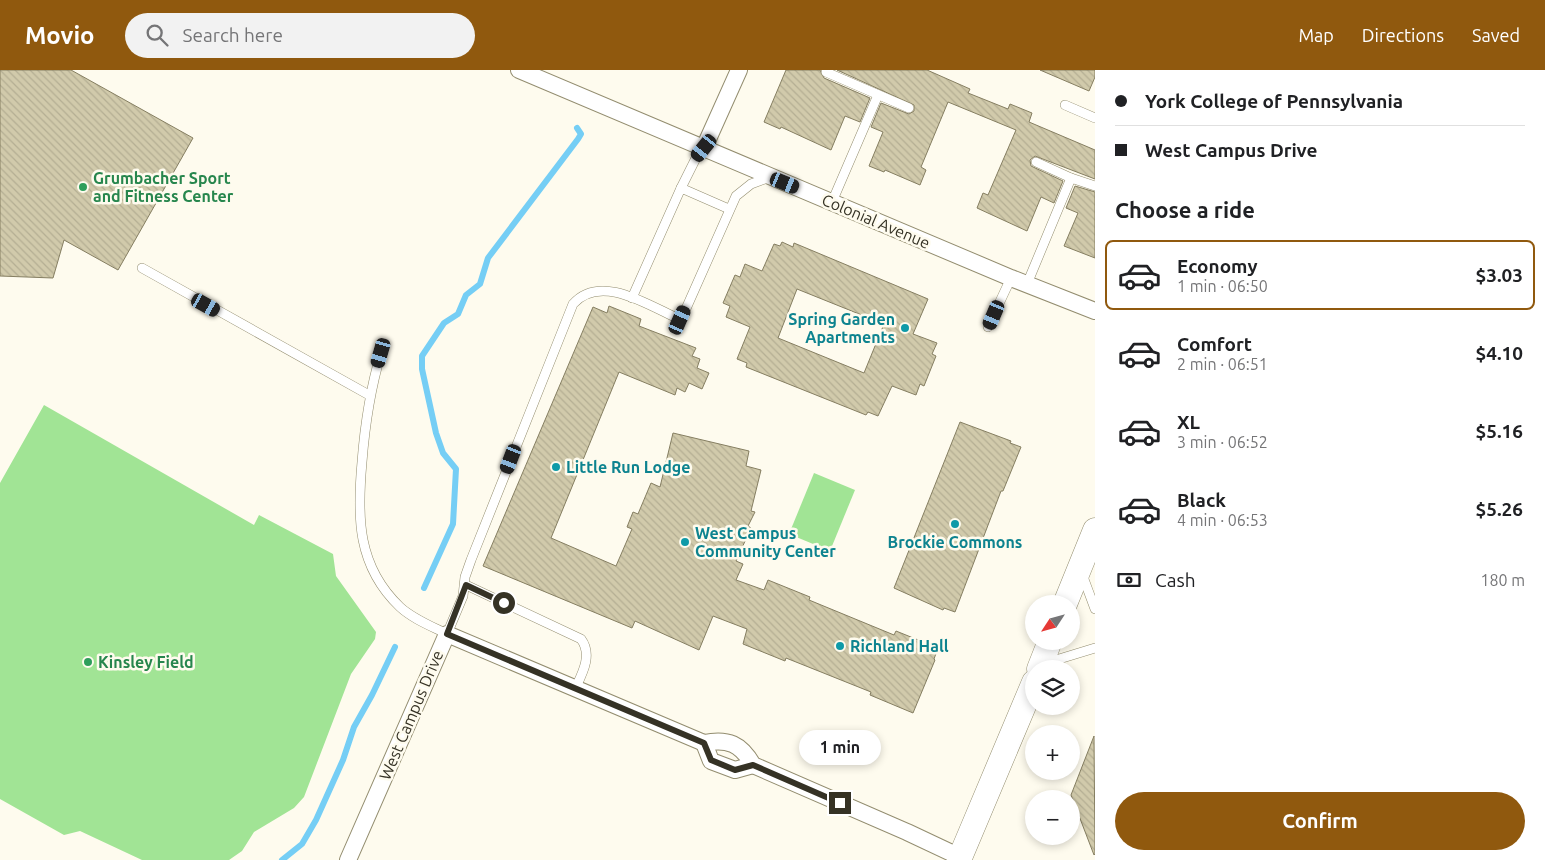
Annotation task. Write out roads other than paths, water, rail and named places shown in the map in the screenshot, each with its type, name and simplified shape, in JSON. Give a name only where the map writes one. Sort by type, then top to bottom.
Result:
[{"type":"main road","points":[[1069,595],[1095,530]]},
{"type":"main road","points":[[960,859],[1025,703]]},
{"type":"street","name":"Colonial Avenue","points":[[519,70],[1011,278],[1095,311]]},
{"type":"street","points":[[704,148],[739,70]]},
{"type":"street","name":"West Campus Drive","points":[[348,860],[447,634],[704,743],[719,740],[744,750],[753,765],[907,832],[960,859]]},
{"type":"street","name":"West Campus Drive","points":[[704,743],[711,760],[735,770],[753,765]]},
{"type":"lane","points":[[826,72],[909,108]]},
{"type":"lane","points":[[832,202],[878,95]]},
{"type":"lane","points":[[1065,105],[1095,118]]},
{"type":"lane","points":[[632,298],[681,188],[695,160],[704,148]]},
{"type":"lane","points":[[1036,162],[1095,186]]},
{"type":"lane","points":[[381,353],[369,396],[359,515],[365,550],[374,572],[401,608],[447,634],[466,585],[465,578],[471,560],[570,308],[578,299],[595,291],[614,292],[632,298],[680,320],[729,209],[740,191],[751,184],[770,177]]},
{"type":"lane","points":[[1027,284],[1072,178]]},
{"type":"lane","points":[[681,188],[729,209]]},
{"type":"lane","points":[[142,268],[369,396]]},
{"type":"lane","points":[[988,327],[1011,278]]},
{"type":"lane","points":[[1080,568],[1095,609]]},
{"type":"lane","points":[[466,585],[581,639],[585,644],[586,659],[584,669],[575,689]]},
{"type":"lane","points":[[1066,660],[1095,648]]},
{"type":"waterway","points":[[424,588],[453,524],[456,469],[443,453],[436,433],[422,369],[422,356],[444,323],[458,314],[466,295],[480,284],[488,258],[578,139],[581,134],[577,128]]},
{"type":"waterway","points":[[282,860],[302,844],[316,820],[343,760],[354,727],[395,647]]},
{"type":"place","name":"Grumbacher Sport and Fitness Center","points":[[83,187]]},
{"type":"place","name":"Spring Garden Apartments","points":[[905,328]]},
{"type":"place","name":"Little Run Lodge","points":[[556,467]]},
{"type":"place","name":"Brockie Commons","points":[[955,524]]},
{"type":"place","name":"West Campus Community Center","points":[[685,542]]},
{"type":"place","name":"Richland Hall","points":[[840,646]]},
{"type":"place","name":"Kinsley Field","points":[[88,662]]}]
